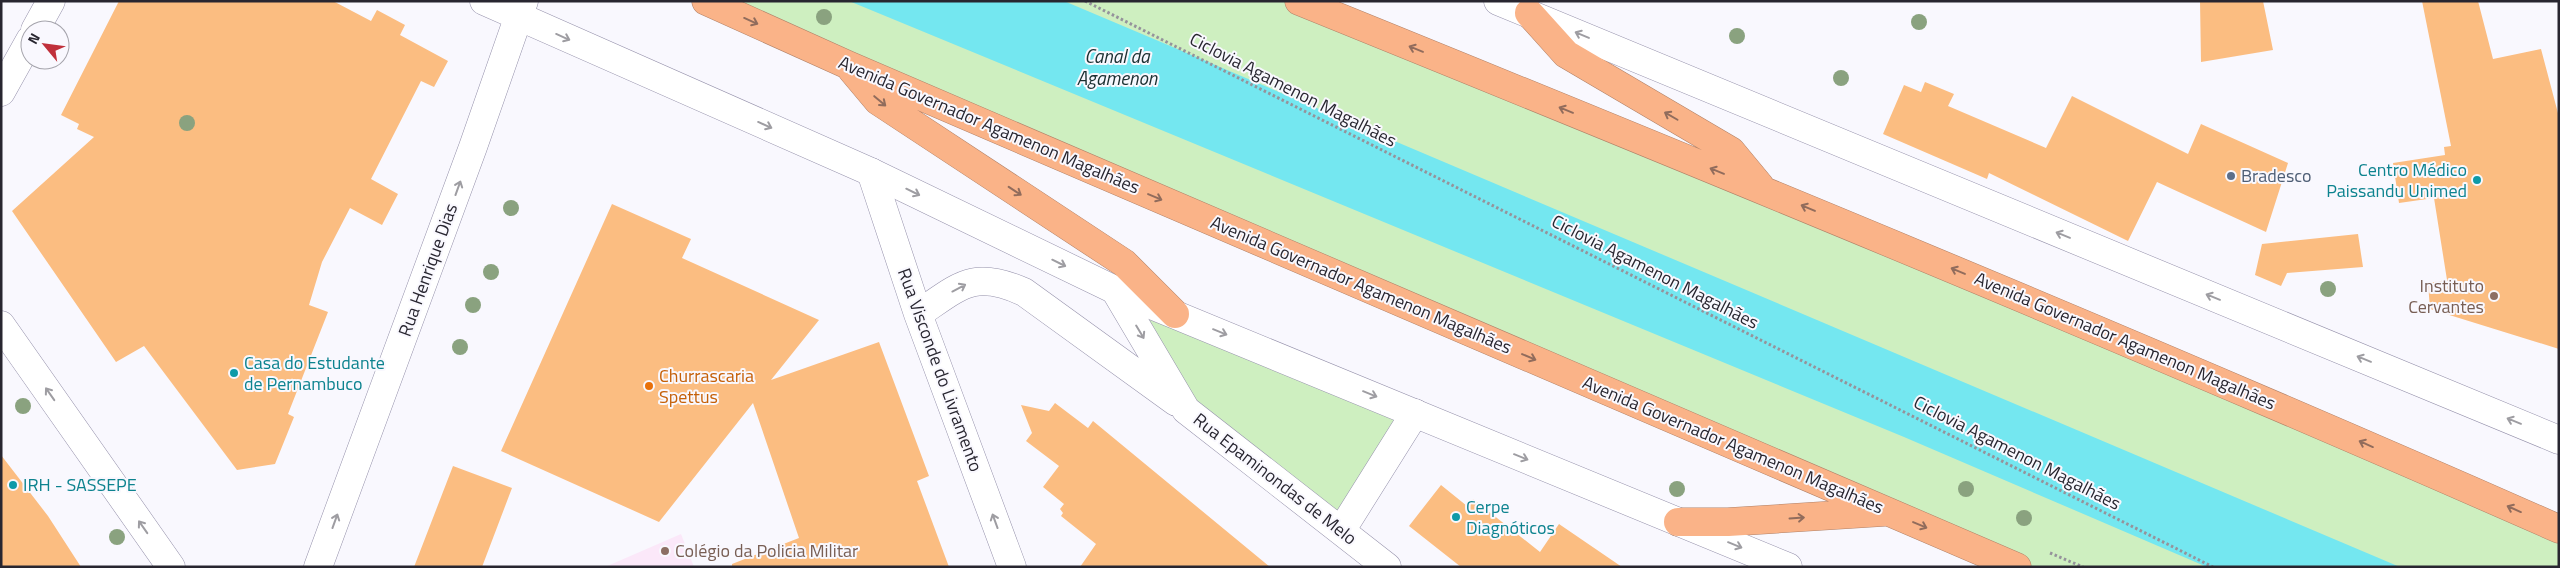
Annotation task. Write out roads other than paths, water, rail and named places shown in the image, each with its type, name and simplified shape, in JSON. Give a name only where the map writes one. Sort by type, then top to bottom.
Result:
[{"type":"highway","name":"Avenida Governador Agamenon Magalhães","points":[[706,1],[848,65],[2016,567]]},
{"type":"highway","name":"Avenida Governador Agamenon Magalhães","points":[[1299,1],[1762,189],[2309,418],[2559,529]]},
{"type":"highway","points":[[1529,13],[1566,54],[1731,150],[1762,189]]},
{"type":"highway","points":[[848,65],[878,101],[1124,263],[1175,314]]},
{"type":"highway","points":[[1678,522],[1728,522],[1889,512]]},
{"type":"main road","points":[[41,20],[51,1]]},
{"type":"main road","points":[[484,1],[521,9],[871,172],[1115,290],[1788,567]]},
{"type":"main road","points":[[1498,1],[2559,440]]},
{"type":"main road","name":"Rua Henrique Dias","points":[[318,567],[474,148],[521,9]]},
{"type":"main road","points":[[1,92],[20,58]]},
{"type":"main road","name":"Rua Visconde do Livramento","points":[[871,172],[918,314],[1012,567]]},
{"type":"main road","name":"Rua Epaminondas de Melo","points":[[918,314],[960,286],[978,280],[1003,282],[1024,292],[1186,410],[1388,567]]},
{"type":"main road","name":"Rua Epaminondas de Melo","points":[[1115,290],[1186,410]]},
{"type":"main road","points":[[1,325],[171,567]]},
{"type":"main road","points":[[1341,531],[1416,413]]},
{"type":"water","name":"Canal da Agamenon","points":[[849,1],[1064,1],[2400,567],[2207,567],[1904,437]]},
{"type":"place","name":"Bradesco","points":[[2231,176]]},
{"type":"place","name":"Centro Médico Paissandu Unimed","points":[[2477,180]]},
{"type":"place","name":"Instituto Cervantes","points":[[2494,296]]},
{"type":"place","name":"Casa do Estudante de Pernambuco","points":[[234,373]]},
{"type":"place","name":"Churrascaria Spettus","points":[[649,386]]},
{"type":"place","name":"IRH - SASSEPE","points":[[13,485]]},
{"type":"place","name":"Cerpe Diagnóticos","points":[[1456,517]]},
{"type":"place","name":"Colégio da Policia Militar","points":[[665,551]]}]
